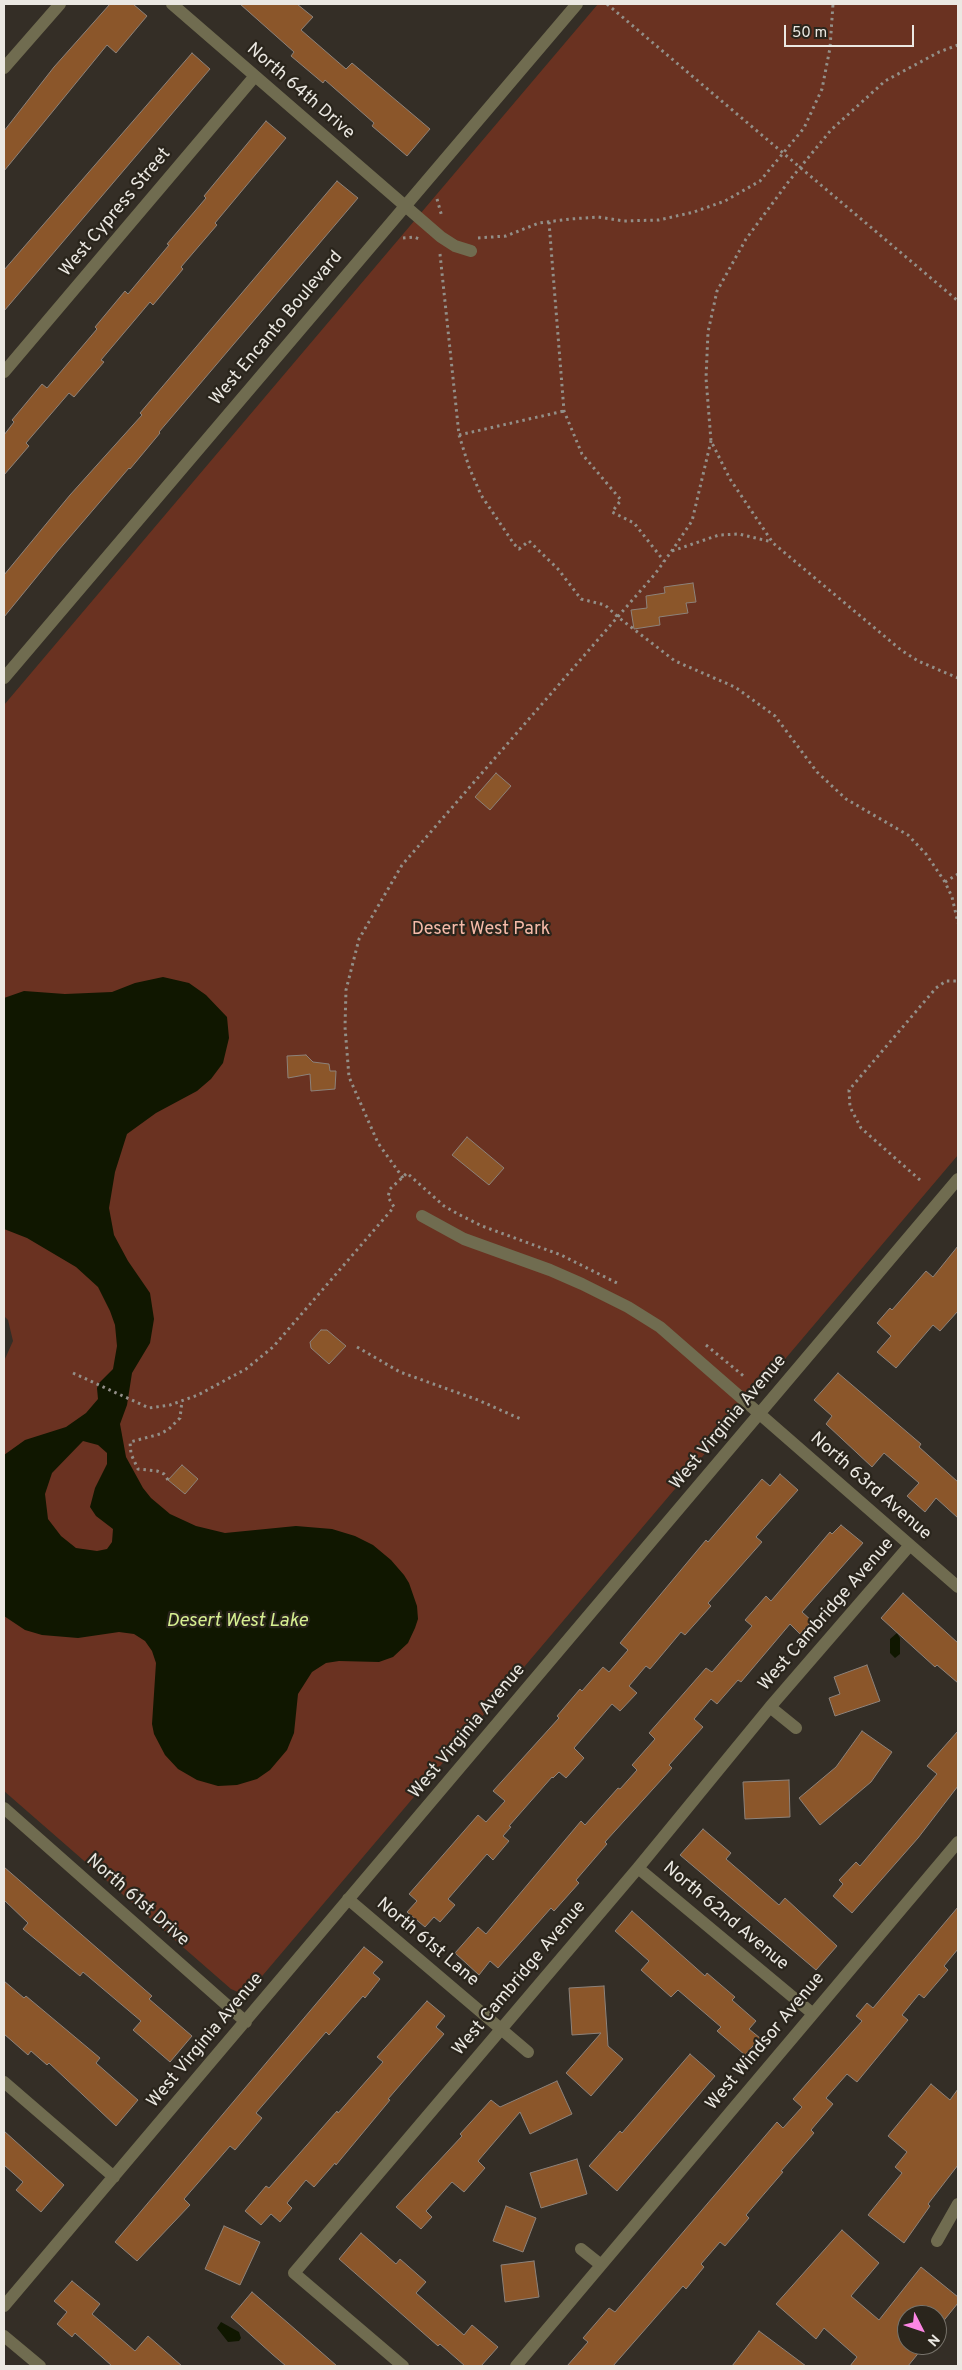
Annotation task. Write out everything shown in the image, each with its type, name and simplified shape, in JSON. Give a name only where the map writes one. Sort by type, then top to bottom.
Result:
[{"type":"street","points":[[4,68],[60,4]]},
{"type":"street","name":"North 64th Drive","points":[[172,4],[441,238],[471,251]]},
{"type":"street","name":"West Encanto Boulevard","points":[[4,678],[577,4]]},
{"type":"street","name":"West Cypress Street","points":[[4,372],[255,76]]},
{"type":"street","name":"West Virginia Avenue","points":[[4,2306],[958,1179]]},
{"type":"street","name":"North 63rd Avenue","points":[[422,1216],[464,1239],[550,1270],[628,1307],[660,1327],[958,1587]]},
{"type":"street","name":"West Cambridge Avenue","points":[[403,2366],[294,2273],[500,2028],[638,1868],[770,1707],[910,1545]]},
{"type":"street","name":"West Cambridge Avenue","points":[[770,1707],[796,1728]]},
{"type":"street","name":"North 61st Drive","points":[[4,1808],[246,2022]]},
{"type":"street","name":"West Windsor Avenue","points":[[516,2366],[958,1842]]},
{"type":"street","name":"North 62nd Avenue","points":[[638,1868],[812,2013]]},
{"type":"street","name":"North 61st Lane","points":[[348,1899],[528,2052]]},
{"type":"street","points":[[4,2082],[114,2177]]},
{"type":"street","points":[[937,2241],[958,2204]]},
{"type":"street","points":[[581,2249],[601,2265]]},
{"type":"street","points":[[4,2336],[40,2366]]},
{"type":"path","points":[[606,4],[958,301]]},
{"type":"path","points":[[472,237],[506,236],[539,224],[598,217],[624,221],[659,220],[694,212],[725,201],[760,181],[804,128],[822,90],[830,48],[833,4]]},
{"type":"path","points":[[403,1178],[378,1143],[349,1077],[344,1027],[346,990],[359,939],[402,865],[618,618],[671,552],[692,521],[712,441],[706,378],[708,332],[717,291],[746,238],[799,167],[831,130],[885,81],[940,52],[958,45]]},
{"type":"path","points":[[437,198],[442,219],[447,224]]},
{"type":"path","points":[[549,222],[564,411],[582,454],[620,500],[612,512],[634,524],[664,561]]},
{"type":"path","points":[[403,238],[414,237],[424,242]]},
{"type":"path","points":[[436,250],[441,255],[459,435],[469,467],[482,495],[514,544],[519,549],[529,540],[558,569],[581,599],[605,605],[618,618],[675,662],[735,688],[775,716],[817,772],[846,799],[908,836],[926,854],[945,882],[957,911],[958,924]]},
{"type":"path","points":[[459,435],[564,411]]},
{"type":"path","points":[[712,441],[730,479],[772,542],[901,650],[918,661],[958,678]]},
{"type":"path","points":[[671,552],[719,535],[739,534],[772,542]]},
{"type":"path","points":[[945,882],[958,874]]},
{"type":"path","points":[[920,1180],[861,1128],[850,1107],[850,1090],[936,988],[946,981],[958,981]]},
{"type":"path","points":[[73,1373],[149,1408],[182,1401],[211,1389],[246,1369],[273,1347],[394,1207],[388,1197],[390,1190],[408,1173],[437,1200]]},
{"type":"path","points":[[357,1347],[400,1372],[502,1410],[523,1420]]},
{"type":"path","points":[[168,1480],[164,1474],[157,1471],[138,1469],[131,1454],[130,1442],[160,1434],[169,1429],[180,1418],[182,1401]]},
{"type":"green space","name":"Desert West Park","points":[[598,4],[958,4],[958,1155],[252,1988],[240,1993],[231,1989],[4,1791],[4,1361],[13,1341],[8,1320],[4,1316],[4,705]]},
{"type":"water","name":"Desert West Lake","points":[[163,977],[189,983],[206,995],[227,1017],[229,1038],[223,1063],[211,1079],[197,1091],[156,1113],[127,1134],[115,1172],[109,1208],[114,1235],[128,1261],[150,1293],[154,1319],[150,1343],[132,1373],[127,1405],[120,1424],[126,1457],[143,1488],[151,1498],[170,1514],[196,1526],[225,1533],[296,1526],[332,1529],[355,1536],[373,1545],[391,1560],[404,1575],[409,1583],[417,1606],[418,1619],[408,1643],[393,1657],[379,1662],[339,1661],[326,1663],[312,1672],[298,1694],[294,1733],[287,1750],[270,1770],[257,1779],[237,1785],[218,1786],[197,1780],[178,1769],[165,1755],[154,1734],[152,1724],[156,1663],[152,1651],[145,1641],[134,1634],[119,1632],[78,1638],[42,1635],[25,1630],[4,1616],[4,1455],[25,1440],[66,1427],[86,1413],[98,1399],[97,1388],[99,1383],[113,1369],[117,1346],[115,1325],[98,1287],[76,1267],[27,1238],[4,1229],[4,998],[24,991],[65,994],[112,992],[135,983]],"holes":[[[83,1441],[98,1445],[107,1453],[107,1464],[95,1488],[90,1507],[96,1516],[113,1529],[112,1542],[107,1549],[97,1551],[76,1548],[61,1536],[48,1519],[45,1494],[52,1473]]]},
{"type":"water","points":[[897,1633],[900,1638],[900,1654],[895,1658],[890,1653],[890,1639]]},
{"type":"water","points":[[221,2322],[239,2332],[241,2338],[239,2341],[228,2342],[217,2328]]},
{"type":"building","points":[[110,4],[133,4],[147,16],[116,53],[107,45],[4,171],[4,131],[54,67]]},
{"type":"building","points":[[240,4],[297,4],[313,17],[301,30],[346,69],[352,63],[430,129],[407,156],[372,126],[374,123],[325,80],[323,83],[291,56],[294,52]]},
{"type":"building","points":[[192,53],[210,69],[4,311],[4,270]]},
{"type":"building","points":[[266,121],[286,138],[215,223],[217,225],[181,267],[183,269],[153,305],[150,302],[101,360],[104,362],[74,397],[69,393],[26,443],[29,446],[4,475],[4,435],[14,422],[12,420],[42,384],[47,388],[97,329],[95,327],[125,291],[128,294],[206,198],[204,196]]},
{"type":"building","points":[[337,181],[358,198],[4,617],[4,575],[70,495],[142,415],[140,413]]},
{"type":"building","points":[[693,583],[696,602],[686,603],[688,613],[659,617],[660,625],[634,629],[631,610],[647,608],[646,596],[665,593],[664,587]]},
{"type":"building","points":[[496,773],[511,786],[490,810],[475,797]]},
{"type":"building","points":[[306,1055],[313,1062],[329,1064],[330,1071],[336,1071],[335,1089],[311,1091],[310,1074],[288,1078],[287,1056]]},
{"type":"building","points":[[467,1137],[504,1168],[489,1185],[452,1155]]},
{"type":"building","points":[[958,1246],[958,1311],[940,1331],[933,1325],[896,1368],[877,1352],[891,1336],[877,1323],[890,1308],[892,1310],[926,1271],[933,1277]]},
{"type":"building","points":[[321,1330],[327,1330],[346,1346],[329,1364],[311,1348],[310,1342]]},
{"type":"building","points":[[838,1373],[921,1444],[919,1447],[958,1482],[958,1518],[936,1498],[925,1512],[907,1496],[919,1483],[884,1453],[872,1467],[826,1424],[832,1416],[814,1400]]},
{"type":"building","points":[[182,1465],[198,1479],[185,1494],[168,1480]]},
{"type":"building","points":[[780,1474],[798,1490],[756,1537],[762,1542],[708,1603],[711,1606],[685,1635],[681,1632],[650,1669],[646,1666],[629,1686],[637,1693],[620,1711],[612,1704],[574,1748],[584,1758],[566,1778],[559,1772],[552,1777],[509,1826],[511,1827],[503,1836],[509,1841],[493,1860],[487,1854],[448,1899],[455,1905],[440,1922],[434,1917],[425,1927],[407,1912],[417,1901],[409,1894],[478,1815],[486,1822],[505,1801],[493,1791],[559,1718],[557,1716],[580,1689],[582,1691],[603,1667],[609,1672],[628,1650],[620,1643],[706,1540],[708,1542],[762,1479],[770,1486]]},
{"type":"building","points":[[841,1525],[863,1543],[802,1612],[812,1621],[800,1634],[790,1624],[741,1682],[738,1680],[717,1704],[711,1699],[694,1719],[703,1727],[669,1765],[672,1768],[605,1842],[607,1844],[576,1880],[579,1883],[554,1911],[551,1908],[498,1968],[490,1961],[479,1975],[455,1953],[478,1927],[486,1934],[581,1821],[585,1825],[618,1788],[620,1789],[637,1770],[632,1765],[655,1739],[649,1733],[706,1668],[712,1672],[752,1626],[745,1620],[766,1596],[771,1601],[830,1532],[832,1534]]},
{"type":"building","points":[[903,1593],[958,1643],[958,1683],[937,1665],[935,1667],[881,1618]]},
{"type":"building","points":[[867,1665],[880,1701],[835,1716],[829,1698],[840,1694],[834,1677]]},
{"type":"building","points":[[862,1731],[892,1752],[871,1782],[820,1825],[799,1798],[836,1767]]},
{"type":"building","points":[[958,1731],[958,1786],[918,1838],[852,1913],[833,1896],[843,1884],[839,1880],[856,1862],[860,1866],[937,1774],[927,1766]]},
{"type":"building","points":[[789,1780],[790,1817],[745,1819],[743,1782]]},
{"type":"building","points":[[703,1829],[731,1853],[726,1859],[779,1905],[785,1898],[837,1946],[816,1970],[680,1855]]},
{"type":"building","points":[[4,1867],[152,1996],[149,1999],[192,2036],[170,2062],[133,2030],[141,2021],[83,1972],[80,1976],[23,1929],[28,1923],[4,1900]]},
{"type":"building","points":[[958,1907],[958,1949],[944,1966],[948,1970],[924,1998],[919,1994],[902,2015],[908,2020],[857,2082],[847,2074],[826,2098],[833,2104],[811,2130],[814,2133],[746,2215],[749,2218],[725,2246],[720,2242],[701,2264],[704,2267],[686,2289],[683,2286],[613,2366],[567,2366],[588,2342],[583,2338],[609,2308],[615,2312],[777,2122],[783,2128],[802,2107],[793,2099],[862,2021],[856,2016],[867,2003],[873,2008]]},
{"type":"building","points":[[632,1911],[705,1976],[707,1973],[735,1997],[732,2000],[756,2021],[749,2029],[760,2038],[745,2055],[717,2031],[721,2027],[678,1990],[671,1997],[641,1970],[649,1961],[615,1931]]},
{"type":"building","points":[[364,1947],[383,1962],[373,1973],[380,1979],[365,1998],[363,1996],[329,2035],[326,2032],[256,2113],[262,2118],[235,2150],[230,2146],[184,2199],[190,2205],[137,2261],[115,2242]]},
{"type":"building","points":[[4,1981],[24,1998],[26,1996],[100,2058],[96,2063],[138,2100],[116,2126],[49,2063],[47,2065],[31,2051],[28,2055],[4,2034]]},
{"type":"building","points":[[604,1986],[608,2046],[623,2059],[591,2096],[566,2073],[601,2033],[572,2035],[569,1988]]},
{"type":"building","points":[[427,2001],[445,2016],[436,2027],[444,2034],[388,2099],[390,2100],[336,2165],[335,2163],[314,2187],[306,2180],[287,2203],[292,2208],[280,2222],[271,2214],[261,2225],[245,2211],[266,2186],[269,2188],[383,2062],[377,2057]]},
{"type":"building","points":[[690,2054],[715,2076],[617,2191],[589,2166],[620,2131],[622,2133]]},
{"type":"building","points":[[557,2081],[572,2114],[530,2134],[520,2112],[478,2161],[485,2168],[464,2192],[452,2182],[426,2211],[432,2217],[421,2229],[396,2207],[462,2136],[460,2134],[491,2100],[500,2107]]},
{"type":"building","points":[[931,2084],[950,2100],[958,2089],[958,2165],[928,2204],[930,2206],[904,2243],[868,2215],[902,2173],[895,2167],[907,2152],[888,2136]]},
{"type":"building","points":[[4,2131],[64,2185],[41,2212],[16,2190],[23,2182],[4,2165]]},
{"type":"building","points":[[577,2159],[587,2194],[541,2208],[530,2173]]},
{"type":"building","points":[[506,2206],[536,2218],[523,2252],[493,2241]]},
{"type":"building","points":[[224,2226],[260,2242],[240,2285],[205,2269]]},
{"type":"building","points":[[842,2230],[879,2263],[851,2296],[879,2320],[921,2267],[958,2297],[958,2303],[947,2317],[947,2305],[897,2305],[897,2355],[917,2355],[908,2366],[850,2366],[857,2357],[824,2328],[816,2339],[776,2304]]},
{"type":"building","points":[[361,2233],[396,2264],[400,2259],[426,2282],[416,2293],[464,2335],[472,2325],[498,2347],[481,2366],[465,2366],[440,2344],[438,2346],[339,2259]]},
{"type":"building","points":[[534,2261],[539,2297],[505,2302],[501,2265]]},
{"type":"building","points":[[72,2281],[100,2304],[92,2314],[135,2351],[148,2336],[182,2366],[112,2366],[75,2333],[72,2337],[57,2324],[67,2312],[54,2301]]},
{"type":"building","points":[[252,2292],[337,2366],[286,2366],[272,2354],[231,2317]]},
{"type":"building","points":[[759,2331],[806,2366],[732,2366]]}]
